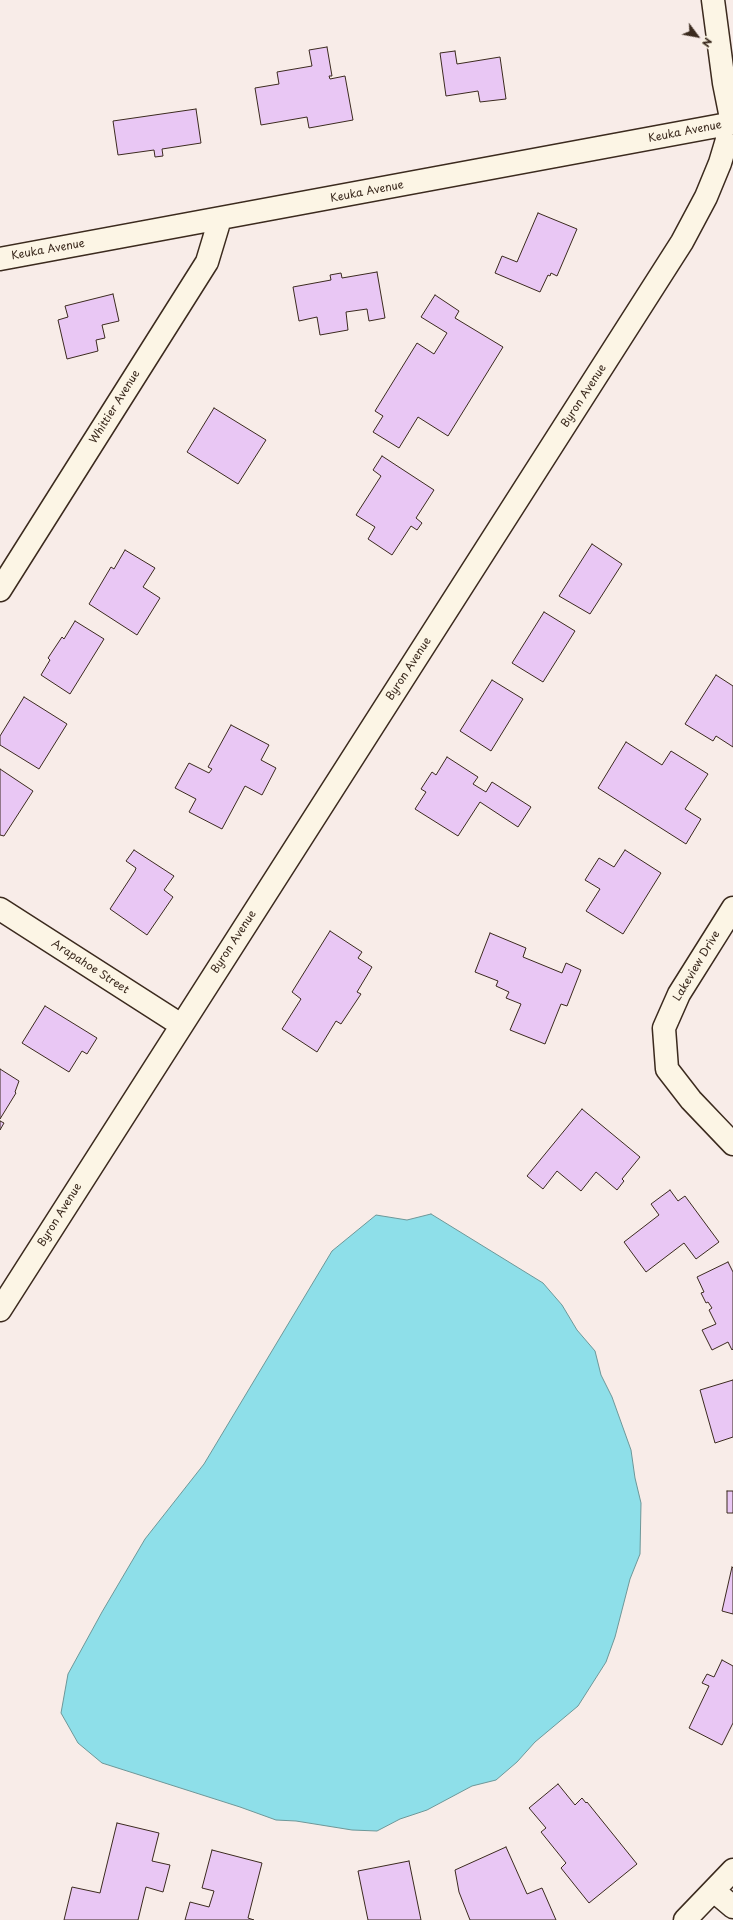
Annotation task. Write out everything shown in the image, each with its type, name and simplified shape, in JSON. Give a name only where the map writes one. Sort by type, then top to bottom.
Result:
[{"type":"street","name":"Byron Avenue","points":[[0,1310],[682,242],[706,197],[720,163],[733,123],[724,83],[713,0]]},
{"type":"street","name":"Keuka Avenue","points":[[0,259],[733,123]]},
{"type":"street","name":"Whittier Avenue","points":[[0,590],[207,262],[220,219]]},
{"type":"street","name":"Lakeview Drive","points":[[733,908],[679,994],[664,1028],[667,1069],[691,1100],[733,1144]]},
{"type":"street","name":"Arapahoe Street","points":[[0,909],[181,1025]]},
{"type":"street","points":[[685,1920],[733,1870]]},
{"type":"street","points":[[714,1891],[733,1907]]},
{"type":"water","points":[[431,1214],[543,1283],[562,1305],[577,1330],[595,1351],[601,1375],[612,1397],[631,1450],[635,1478],[641,1503],[640,1554],[630,1579],[615,1637],[606,1662],[578,1706],[535,1742],[517,1762],[496,1780],[472,1786],[427,1810],[400,1819],[377,1831],[352,1830],[296,1821],[276,1820],[102,1763],[78,1743],[61,1713],[68,1674],[145,1539],[204,1464],[332,1251],[376,1215],[407,1220]]},
{"type":"building","points":[[327,47],[332,76],[329,76],[330,79],[345,76],[353,120],[309,128],[307,117],[261,125],[255,88],[279,84],[277,72],[312,66],[309,50]]},
{"type":"building","points":[[455,51],[457,64],[500,57],[506,99],[480,102],[478,91],[446,96],[440,53]]},
{"type":"building","points":[[196,109],[201,143],[162,149],[163,156],[155,157],[154,150],[118,155],[113,121]]},
{"type":"building","points":[[538,213],[577,229],[557,276],[551,273],[550,276],[548,275],[540,292],[495,273],[502,256],[517,262]]},
{"type":"building","points":[[377,272],[385,318],[369,321],[367,309],[346,312],[348,330],[320,335],[317,317],[299,321],[293,287],[331,280],[330,275],[341,273],[342,278]]},
{"type":"building","points":[[113,294],[119,321],[102,325],[105,338],[96,340],[98,351],[67,359],[58,320],[68,317],[65,306]]},
{"type":"building","points":[[435,295],[459,311],[455,318],[503,347],[448,436],[418,417],[399,448],[373,432],[383,416],[375,411],[417,343],[434,354],[447,333],[421,317]]},
{"type":"building","points":[[214,408],[266,440],[238,484],[187,452]]},
{"type":"building","points":[[382,456],[434,490],[416,518],[422,523],[417,530],[411,526],[392,555],[368,539],[375,527],[356,515],[381,476],[373,470]]},
{"type":"building","points":[[592,544],[622,564],[590,614],[559,596]]},
{"type":"building","points":[[125,550],[155,568],[143,587],[160,598],[137,635],[89,604],[111,567],[114,569]]},
{"type":"building","points":[[544,612],[575,631],[543,682],[512,663]]},
{"type":"building","points":[[75,621],[104,639],[70,694],[41,675],[50,660],[48,658],[62,637],[64,639]]},
{"type":"building","points":[[716,675],[733,686],[733,747],[716,736],[713,741],[685,724]]},
{"type":"building","points":[[492,680],[523,699],[491,751],[460,731]]},
{"type":"building","points":[[24,697],[67,724],[39,769],[0,745],[0,736]]},
{"type":"building","points":[[231,725],[269,745],[261,760],[276,768],[262,795],[245,786],[222,829],[189,812],[196,799],[175,788],[189,763],[209,773],[212,769],[208,767]]},
{"type":"building","points":[[626,742],[662,765],[671,751],[708,774],[685,809],[701,819],[686,844],[598,788]]},
{"type":"building","points":[[447,757],[478,777],[473,784],[486,792],[492,782],[531,807],[518,827],[480,802],[458,836],[415,809],[426,792],[421,789],[432,772],[436,775]]},
{"type":"building","points":[[0,769],[33,791],[4,836],[0,835]]},
{"type":"building","points":[[134,850],[174,876],[164,890],[173,897],[147,935],[110,909],[135,871],[136,868],[126,861]]},
{"type":"building","points":[[625,850],[661,873],[623,934],[586,911],[600,889],[585,880],[599,858],[614,867]]},
{"type":"building","points":[[330,931],[362,952],[358,958],[372,967],[357,992],[361,994],[341,1024],[336,1021],[317,1052],[282,1029],[301,999],[292,992]]},
{"type":"building","points":[[490,933],[526,948],[523,957],[562,973],[566,963],[581,970],[567,1006],[561,1004],[545,1044],[510,1030],[521,1004],[506,998],[509,992],[496,986],[498,981],[475,972]]},
{"type":"building","points":[[45,1006],[97,1038],[87,1054],[82,1051],[69,1072],[22,1043]]},
{"type":"building","points":[[0,1069],[19,1081],[15,1092],[16,1093],[0,1119]]},
{"type":"building","points":[[582,1109],[640,1157],[622,1179],[624,1181],[617,1190],[596,1172],[581,1191],[557,1171],[543,1189],[527,1176]]},
{"type":"building","points":[[0,1121],[4,1123],[0,1130]]},
{"type":"building","points":[[670,1190],[678,1201],[685,1196],[719,1242],[696,1259],[684,1243],[646,1272],[624,1242],[659,1215],[651,1204]]},
{"type":"building","points":[[728,1262],[733,1272],[733,1349],[732,1350],[728,1342],[712,1350],[702,1330],[716,1324],[709,1310],[712,1308],[708,1302],[706,1303],[701,1293],[704,1292],[697,1277]]},
{"type":"building","points":[[733,1380],[733,1437],[715,1443],[700,1390]]},
{"type":"building","points":[[727,1491],[733,1491],[733,1513],[727,1513]]},
{"type":"building","points":[[732,1567],[733,1568],[733,1614],[722,1611]]},
{"type":"building","points":[[722,1660],[733,1666],[733,1723],[722,1745],[689,1728],[709,1686],[702,1683],[707,1674],[714,1677]]},
{"type":"building","points":[[558,1784],[575,1805],[582,1798],[586,1803],[587,1802],[637,1864],[589,1903],[561,1868],[566,1863],[541,1832],[546,1828],[529,1808]]},
{"type":"building","points":[[117,1823],[159,1833],[152,1861],[170,1865],[163,1892],[146,1887],[138,1920],[64,1920],[72,1887],[100,1893]]},
{"type":"building","points":[[506,1847],[527,1894],[542,1888],[556,1920],[470,1920],[459,1892],[455,1870]]},
{"type":"building","points":[[212,1850],[262,1863],[248,1918],[254,1920],[185,1920],[190,1902],[209,1907],[214,1891],[202,1888]]},
{"type":"building","points":[[409,1861],[421,1920],[368,1920],[358,1871]]}]
